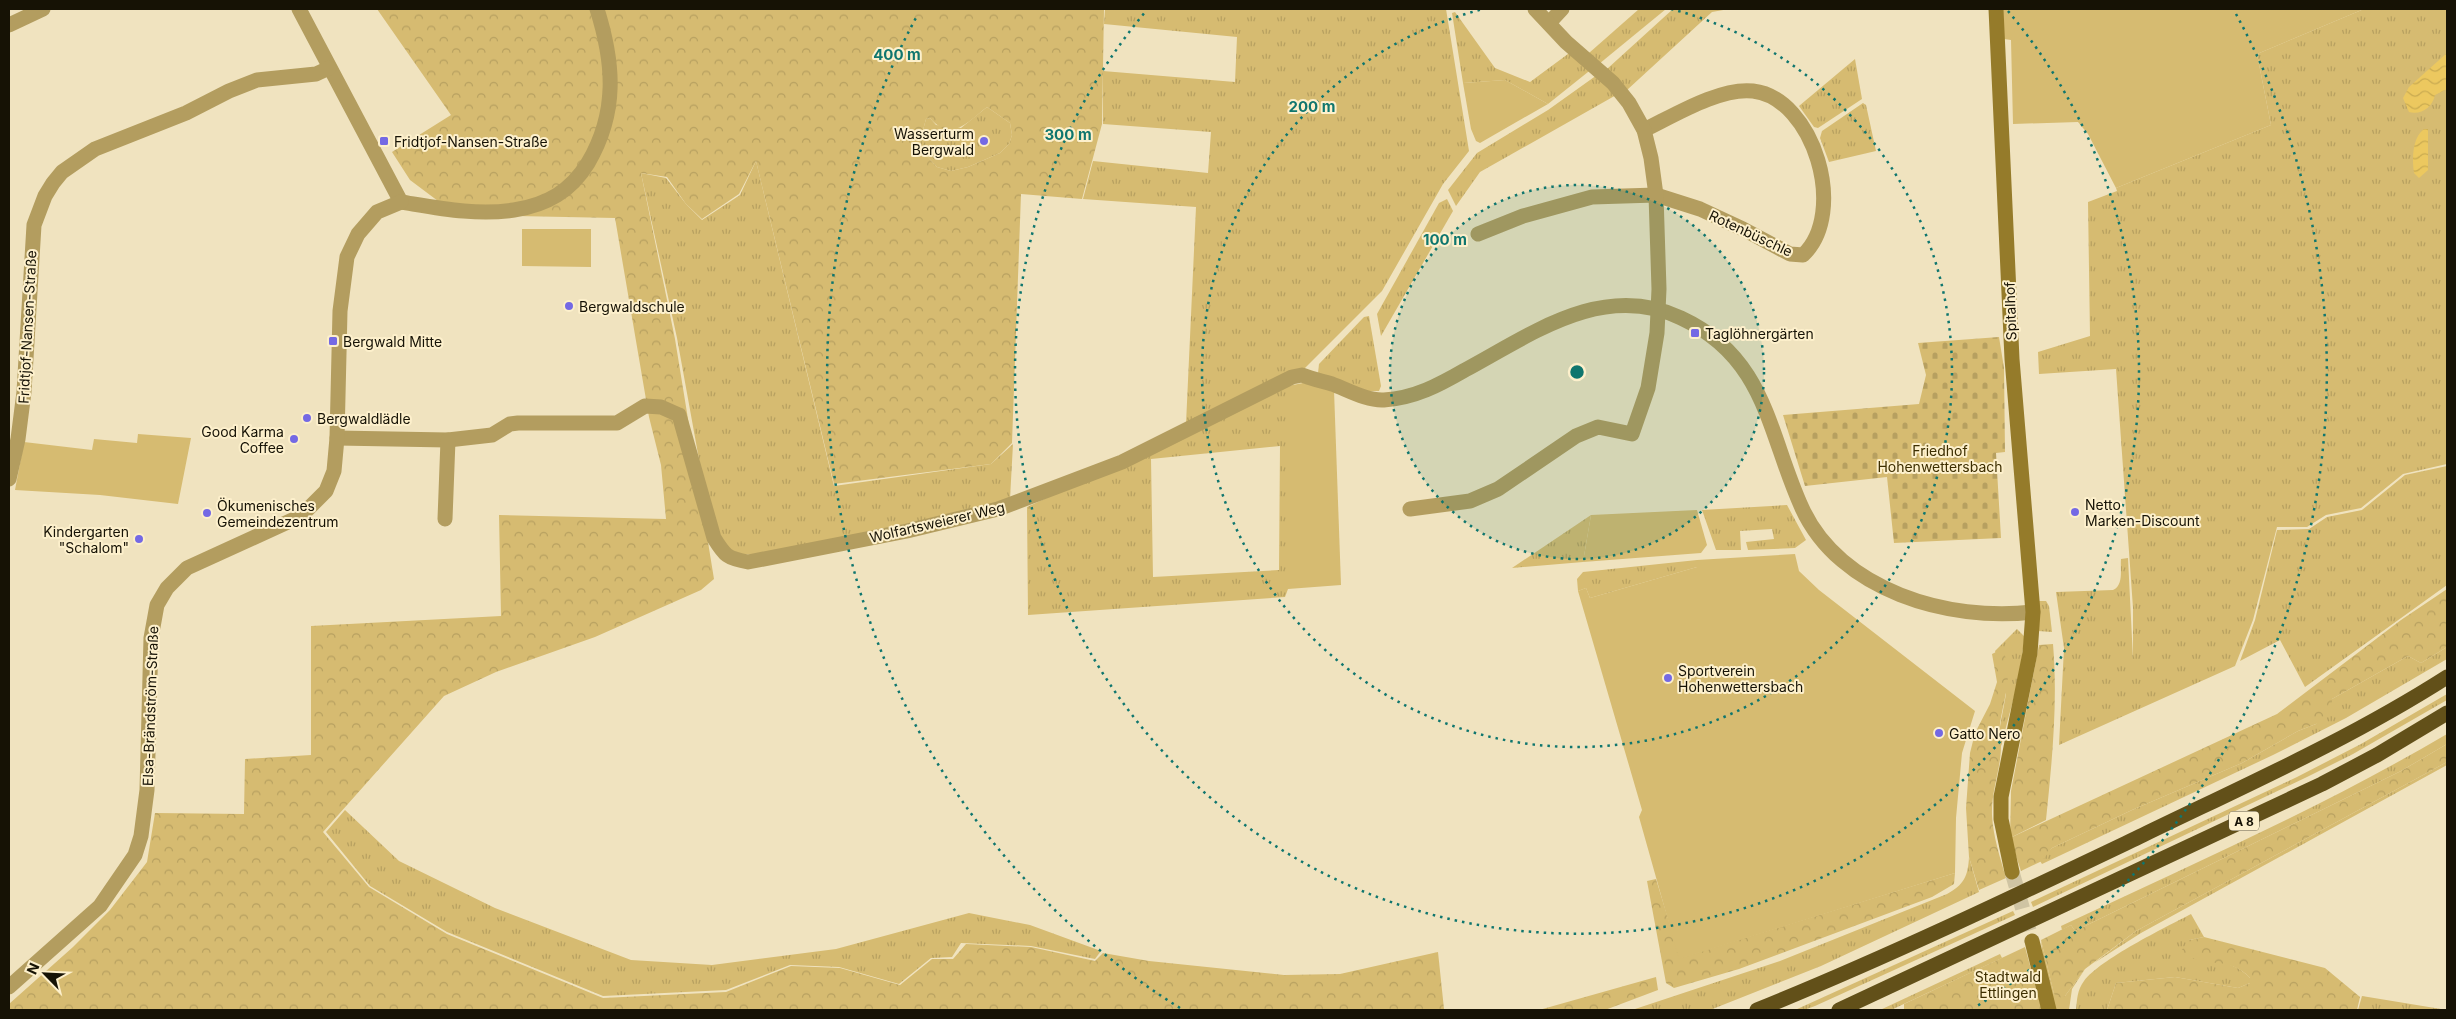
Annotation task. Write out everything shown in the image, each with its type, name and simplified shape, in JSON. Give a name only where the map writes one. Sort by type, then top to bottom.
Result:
[{"type":"highway","name":"A 8","points":[[1757,1010],[1825,982],[1937,931],[2290,765],[2351,734],[2447,677]]},
{"type":"highway","name":"A 8","points":[[1839,1010],[2297,796],[2377,755],[2447,713]]},
{"type":"street","points":[[9,25],[43,9]]},
{"type":"street","points":[[299,9],[401,202],[478,212],[514,210],[556,198],[567,190],[579,177],[597,147],[609,112],[610,61],[606,37],[597,9]]},
{"type":"street","points":[[1410,509],[1470,501],[1498,489],[1576,436],[1598,427],[1632,434],[1648,388],[1655,358],[1658,310],[1656,195],[1652,158],[1644,130],[1629,103],[1613,83],[1566,42],[1535,9]]},
{"type":"street","points":[[1549,24],[1562,9]]},
{"type":"street","name":"Spitalhof","points":[[1996,9],[2012,359],[2033,612],[2030,653],[2001,797],[2001,819],[2012,872]]},
{"type":"street","name":"Fridtjof-Nansen-Straße","points":[[9,479],[18,439],[24,392],[34,225],[45,196],[53,183],[62,172],[95,149],[186,113],[229,91],[257,80],[316,74],[329,68]]},
{"type":"street","name":"Rotenbüschle","points":[[1478,234],[1523,216],[1592,197],[1656,195],[1700,209],[1743,228],[1790,254],[1803,255],[1813,246],[1824,217],[1824,198],[1819,162],[1809,137],[1788,108],[1769,96],[1744,90],[1726,93],[1644,130]]},
{"type":"street","name":"Elsa-Brändström-Straße","points":[[9,986],[100,906],[136,855],[141,836],[147,790],[152,632],[157,605],[167,588],[187,568],[301,516],[326,491],[334,471],[338,438],[340,311],[347,257],[358,234],[377,212],[401,202]]},
{"type":"street","name":"Wolfartsweierer Weg","points":[[448,440],[492,435],[510,424],[518,423],[617,423],[645,406],[661,407],[679,415],[714,538],[724,554],[732,559],[748,562],[907,531],[998,509],[1122,462],[1287,378],[1302,375],[1365,396],[1384,400],[1423,393],[1573,314],[1611,306],[1658,310]]},
{"type":"street","points":[[1658,310],[1680,317],[1698,327],[1728,351],[1744,369],[1766,409],[1801,507],[1821,539],[1848,566],[1885,588],[1942,608],[1986,613],[2033,612]]},
{"type":"street","points":[[338,438],[448,440],[445,519]]},
{"type":"street","points":[[2032,941],[2049,1010]]},
{"type":"green space","points":[[377,9],[1104,9],[1102,124],[1082,199],[1021,194],[1012,443],[991,464],[834,484],[756,161],[739,194],[702,219],[686,204],[667,177],[641,173],[675,339],[714,579],[701,590],[595,637],[496,672],[444,696],[323,832],[369,887],[447,934],[603,998],[726,992],[791,966],[840,968],[900,985],[932,959],[953,959],[966,944],[1031,947],[1095,961],[1103,953],[1149,961],[1284,975],[1340,974],[1438,952],[1444,1009],[1448,1010],[9,1010],[9,1004],[73,947],[110,910],[147,862],[155,813],[244,814],[245,759],[311,755],[311,626],[501,616],[499,515],[666,519],[661,465],[649,417],[615,218],[516,216],[442,204],[410,180],[392,152],[451,115]],"holes":[[[987,107],[1010,123],[1012,135],[1009,144],[1000,153],[968,167],[951,171],[937,167],[922,151],[920,141],[926,119],[930,118],[945,129],[959,128]]]},
{"type":"green space","points":[[1105,9],[1446,9],[1469,151],[1443,184],[1382,291],[1304,369],[1186,424],[1196,207],[1083,199],[1093,161],[1208,173],[1211,132],[1103,124],[1103,71],[1235,82],[1237,37],[1104,24]]},
{"type":"green space","points":[[1639,9],[1666,9],[1599,64],[1589,53]]},
{"type":"green space","points":[[1673,9],[1729,9],[1712,12],[1627,90],[1607,69]]},
{"type":"green space","points":[[2003,9],[2364,9],[2257,54],[2271,125],[2116,188],[2088,134],[2078,122],[2013,124],[2011,40],[2004,39]]},
{"type":"green space","points":[[2364,9],[2447,9],[2447,464],[2403,474],[2361,508],[2326,515],[2307,527],[2277,527],[2253,620],[2235,666],[2059,745],[2064,648],[2056,592],[2113,590],[2120,581],[2121,559],[2128,558],[2133,659],[2133,608],[2116,369],[2039,374],[2038,352],[2090,336],[2088,202],[2117,191],[2116,188],[2271,125],[2257,54]]},
{"type":"green space","points":[[1455,12],[1495,68],[1530,82],[1572,51],[1593,68],[1548,104],[1505,80],[1463,83],[1452,13]]},
{"type":"green space","points":[[1855,59],[1862,99],[1818,128],[1814,127],[1799,106]]},
{"type":"green space","points":[[1597,75],[1618,94],[1480,172],[1456,206],[1448,190],[1477,153],[1548,110]]},
{"type":"green space","points":[[1505,80],[1548,104],[1480,143],[1476,141],[1471,129],[1463,83]]},
{"type":"green space","points":[[1863,103],[1866,105],[1876,151],[1829,162],[1820,138],[1822,131]]},
{"type":"green space","points":[[987,107],[1010,123],[1012,135],[1009,144],[1000,153],[968,167],[951,171],[937,167],[922,151],[920,141],[926,119],[930,118],[936,125],[961,128]]},
{"type":"green space","points":[[756,161],[834,486],[991,464],[1013,444],[1010,499],[931,519],[755,555],[740,554],[729,549],[719,533],[706,498],[677,338],[641,173],[666,178],[686,204],[702,220],[740,195]]},
{"type":"green space","points":[[1447,199],[1453,211],[1381,336],[1377,314],[1439,203]]},
{"type":"green space","points":[[522,229],[591,229],[591,267],[522,266]]},
{"type":"green space","points":[[1369,316],[1381,386],[1379,391],[1367,391],[1318,373],[1319,364],[1364,317]]},
{"type":"green space","name":"Friedhof Hohenwettersbach","points":[[1999,337],[2004,368],[2005,452],[1996,453],[2001,538],[1894,543],[1887,477],[1805,486],[1783,415],[1919,404],[1926,375],[1918,343]]},
{"type":"green space","points":[[1303,383],[1334,390],[1341,585],[1288,589],[1288,386]]},
{"type":"green space","points":[[1288,386],[1288,589],[1285,597],[1028,615],[1027,507]],"holes":[[[1280,446],[1279,570],[1153,577],[1151,459]]]},
{"type":"green space","points":[[138,434],[191,438],[178,504],[100,495],[15,490],[24,442],[92,450],[94,439],[137,443]]},
{"type":"green space","points":[[2447,466],[2447,585],[2305,687],[2280,640],[2240,661],[2255,620],[2277,530],[2309,529],[2327,517],[2362,510],[2405,475]]},
{"type":"green space","points":[[1787,505],[1806,540],[1795,548],[1748,550],[1746,542],[1774,539],[1772,529],[1740,531],[1741,550],[1716,550],[1702,510]]},
{"type":"green space","points":[[1697,510],[1707,545],[1701,553],[1583,562],[1591,515]]},
{"type":"green space","points":[[1591,515],[1583,562],[1512,568]]},
{"type":"green space","points":[[1795,554],[1799,571],[1819,590],[1975,711],[1962,753],[1956,818],[1955,873],[1679,959],[1639,817],[1642,810],[1578,591],[1586,588],[1590,598],[1697,567],[1697,560]]},
{"type":"green space","points":[[1697,560],[1697,567],[1590,598],[1586,588],[1578,591],[1577,579],[1583,572]]},
{"type":"green space","points":[[2447,589],[2447,647],[2421,663],[2408,656],[2332,699],[2330,715],[2316,724],[2298,731],[2242,763],[2132,810],[2052,848],[2042,861],[2021,871],[2010,838],[2277,714],[2401,620]]},
{"type":"green space","points":[[2038,601],[2046,601],[2049,606],[2052,632],[2038,631]]},
{"type":"green space","points":[[2017,629],[2024,636],[2020,674],[2001,746],[1999,732],[2006,694],[1995,651]]},
{"type":"green space","points":[[2053,644],[2055,710],[2046,820],[2010,838],[2011,791],[2039,645]]},
{"type":"green space","points":[[2447,647],[2447,659],[2346,718],[2273,755],[2042,864],[2040,861],[2052,848],[2132,810],[2242,763],[2298,731],[2316,724],[2332,699],[2408,656],[2421,663]]},
{"type":"green space","points":[[2002,649],[2008,667],[2008,677],[2000,724],[2001,755],[1993,797],[1992,815],[1995,839],[2006,878],[1979,890],[1969,857],[1966,808],[1970,753],[1975,733],[1990,704],[1997,682],[1992,654]]},
{"type":"green space","points":[[2447,694],[2447,700],[2353,754],[2033,907],[2031,902],[2297,777],[2361,744]]},
{"type":"green space","points":[[2447,734],[2447,744],[2401,771],[2075,931],[2071,925],[2062,930],[2061,926],[2305,811]]},
{"type":"green space","points":[[2447,744],[2447,762],[2136,931],[2085,969],[2065,996],[2061,998],[2054,994],[2041,940],[2071,925],[2075,931],[2401,771]]},
{"type":"green space","points":[[2447,762],[2447,765],[2141,933],[2094,963],[2136,931]]},
{"type":"green space","points":[[345,810],[399,861],[495,908],[631,960],[712,965],[836,949],[969,913],[1030,925],[1101,951],[1095,959],[1031,946],[961,943],[952,957],[931,958],[899,984],[839,967],[790,965],[726,990],[603,996],[447,932],[370,886],[326,832]]},
{"type":"green space","points":[[1969,857],[1979,892],[1821,966],[1710,1010],[1632,1010],[1780,961],[1947,894],[1964,879],[1968,870]]},
{"type":"green space","points":[[1955,873],[1954,884],[1932,897],[1739,969],[1674,988],[1666,983],[1647,881],[1656,879],[1680,958]]},
{"type":"green space","points":[[2013,911],[2015,915],[1815,1006],[1804,1010],[1795,1010]]},
{"type":"green space","points":[[2191,914],[2204,937],[2189,940],[2191,957],[2237,968],[2250,978],[2250,983],[2238,988],[2175,977],[2116,983],[2107,1010],[2076,1010],[2080,988],[2092,973],[2134,944]]},
{"type":"green space","points":[[2204,937],[2325,968],[2360,997],[2357,1010],[2107,1010],[2116,983],[2175,977],[2238,988],[2250,983],[2250,978],[2242,971],[2224,964],[2197,960],[2181,951],[2189,940]]},
{"type":"green space","points":[[2041,940],[2054,994],[2065,996],[2085,969],[2072,989],[2069,1010],[2054,1010],[2044,971]]},
{"type":"green space","name":"Stadtwald Ettlingen","points":[[2025,947],[2042,1010],[1904,1010],[1904,1004]]},
{"type":"green space","points":[[2000,954],[2002,958],[1891,1010],[1880,1010]]},
{"type":"green space","points":[[1656,977],[1658,990],[1605,1010],[1539,1010]]},
{"type":"green space","points":[[2362,996],[2447,1010],[2358,1010]]},
{"type":"water","points":[[2447,53],[2447,89],[2435,95],[2434,100],[2425,110],[2409,112],[2403,98],[2409,87]]},
{"type":"water","points":[[2424,129],[2428,129],[2428,170],[2419,178],[2414,173],[2414,149],[2417,138]]},
{"type":"tunnel","points":[[2012,872],[2032,941]]},
{"type":"place","name":"Fridtjof-Nansen-Straße","points":[[384,141]]},
{"type":"place","name":"Wasserturm Bergwald","points":[[984,141]]},
{"type":"place","name":"Bergwaldschule","points":[[569,306]]},
{"type":"place","name":"Taglöhnergärten","points":[[1695,333]]},
{"type":"place","name":"Bergwald Mitte","points":[[333,341]]},
{"type":"place","name":"Bergwaldlädle","points":[[307,418]]},
{"type":"place","name":"Good Karma Coffee","points":[[294,439]]},
{"type":"place","name":"Netto Marken-Discount","points":[[2075,512]]},
{"type":"place","name":"Ökumenisches Gemeindezentrum","points":[[207,513]]},
{"type":"place","name":"Kindergarten \"Schalom\"","points":[[139,539]]},
{"type":"place","name":"Sportverein Hohenwettersbach","points":[[1668,678]]},
{"type":"place","name":"Gatto Nero","points":[[1939,733]]}]
